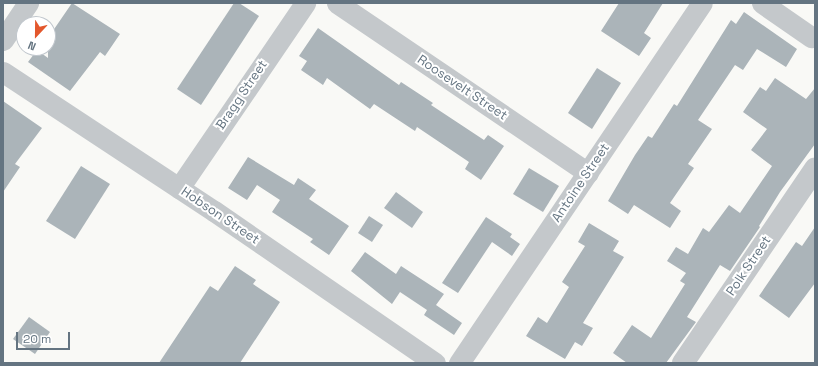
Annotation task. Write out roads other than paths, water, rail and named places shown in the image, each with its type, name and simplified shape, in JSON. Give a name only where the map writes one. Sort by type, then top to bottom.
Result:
[{"type":"street","points":[[3,40],[28,3]]},
{"type":"street","name":"Bragg Street","points":[[179,188],[305,3]]},
{"type":"street","name":"Roosevelt Street","points":[[337,3],[588,173]]},
{"type":"street","name":"Antoine Street","points":[[459,363],[702,3]]},
{"type":"street","points":[[762,3],[811,38]]},
{"type":"street","name":"Hobson Street","points":[[3,72],[179,188],[435,363]]},
{"type":"street","name":"Polk Street","points":[[682,363],[815,169]]}]
